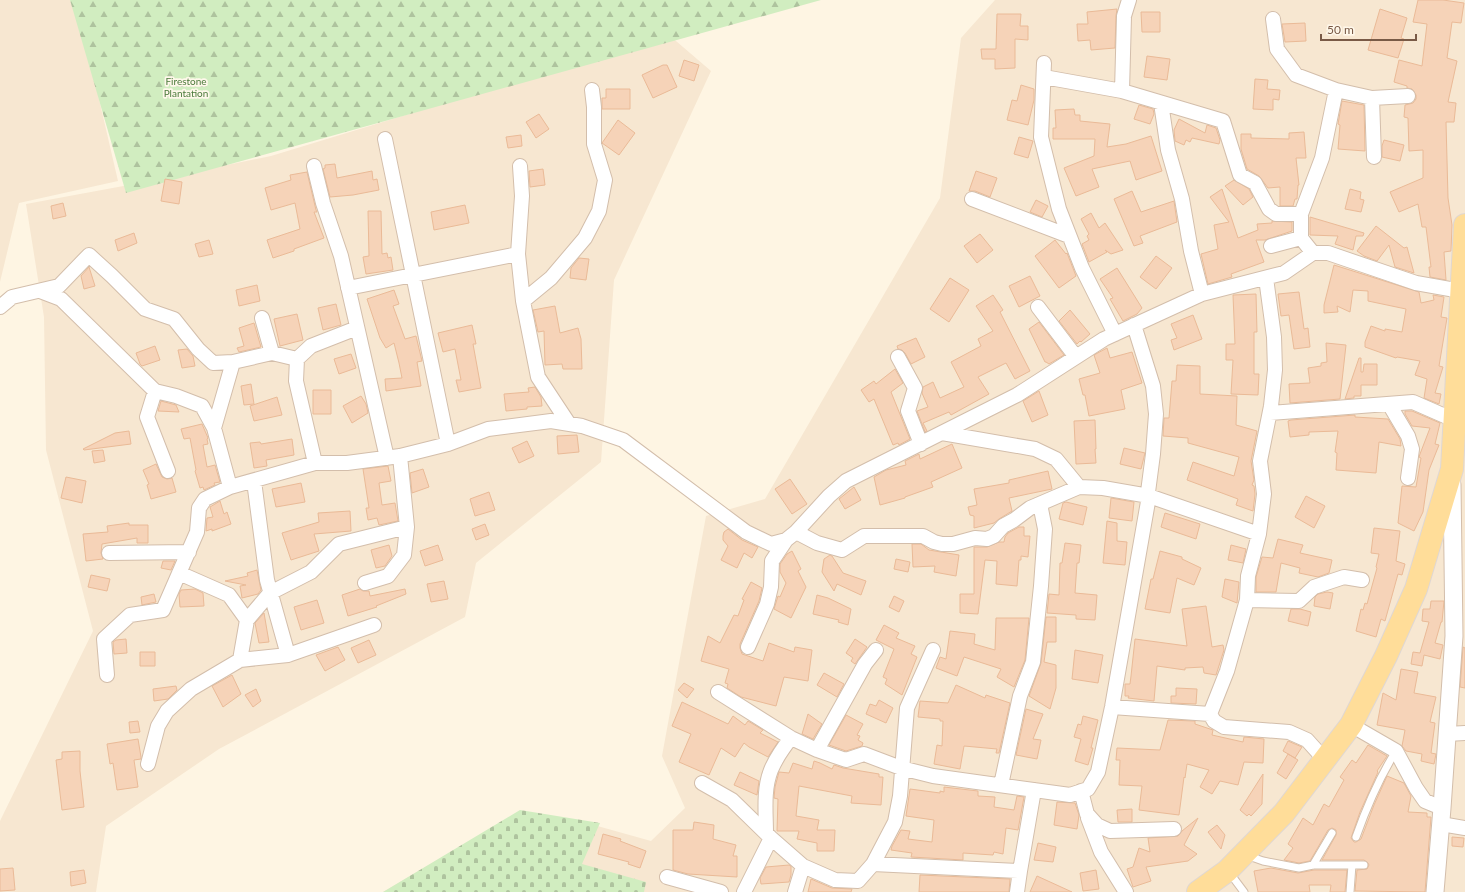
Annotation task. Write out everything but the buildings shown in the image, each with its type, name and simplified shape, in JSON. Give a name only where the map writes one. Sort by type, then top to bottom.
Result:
[{"type":"main road","points":[[1198,892],[1227,871],[1284,813],[1351,725],[1386,656],[1416,589],[1452,470],[1465,225]]},
{"type":"street","points":[[1122,91],[1124,16],[1129,0]]},
{"type":"street","points":[[1273,19],[1277,49],[1296,75],[1336,90],[1372,98],[1408,96]]},
{"type":"street","points":[[1115,334],[1082,268],[1059,209],[1041,137],[1044,70],[1223,121],[1240,175],[1255,183],[1269,209],[1276,214],[1301,214]]},
{"type":"street","points":[[522,301],[551,278],[585,238],[599,211],[605,180],[594,144],[594,107],[592,90]]},
{"type":"street","points":[[1313,253],[1301,238],[1301,214],[1322,158],[1336,90]]},
{"type":"street","points":[[1372,98],[1374,157]]},
{"type":"street","points":[[1161,103],[1168,150],[1182,199],[1191,251],[1202,294]]},
{"type":"street","points":[[385,138],[448,444]]},
{"type":"street","points":[[314,166],[323,203],[341,256],[357,328],[393,457],[407,527],[404,555],[388,576],[365,583]]},
{"type":"street","points":[[520,166],[522,196],[518,254],[522,301],[538,377],[569,424]]},
{"type":"street","points":[[972,199],[1069,236]]},
{"type":"street","points":[[1271,246],[1301,238]]},
{"type":"street","points":[[748,647],[767,604],[771,587],[772,560],[791,536],[829,496],[846,481],[1017,395],[1104,339],[1202,294],[1284,273],[1313,253],[1328,253],[1416,282],[1462,300]]},
{"type":"street","points":[[348,288],[518,254]]},
{"type":"street","points":[[0,307],[12,297],[59,286],[89,255],[145,309],[174,319],[198,349],[213,362],[233,362],[272,353],[297,359]]},
{"type":"street","points":[[1210,714],[1227,671],[1247,600],[1248,576],[1259,534],[1264,494],[1260,461],[1270,413],[1275,370],[1274,337],[1266,278]]},
{"type":"street","points":[[40,291],[61,299],[155,391],[176,396],[202,406],[214,428],[230,487]]},
{"type":"street","points":[[1038,307],[1076,357]]},
{"type":"street","points":[[262,318],[272,353]]},
{"type":"street","points":[[718,692],[791,738],[817,750],[846,760],[864,754],[901,768],[933,776],[1070,795],[1088,789],[1098,772],[1112,707],[1149,496],[1148,492],[1156,414],[1153,386],[1134,325]]},
{"type":"street","points":[[316,463],[296,381],[297,359],[311,346],[357,328]]},
{"type":"street","points":[[898,357],[915,388],[908,411],[921,444]]},
{"type":"street","points":[[214,428],[233,362]]},
{"type":"street","points":[[155,391],[147,416],[168,470]]},
{"type":"street","points":[[1270,413],[1413,402],[1454,420]]},
{"type":"street","points":[[1389,404],[1408,436],[1412,450],[1408,478]]},
{"type":"street","points":[[107,675],[104,639],[130,615],[162,610],[197,532],[199,508],[205,499],[230,487],[316,463],[347,463],[393,457],[448,444],[488,429],[551,421],[582,426],[622,440],[746,532],[770,544],[791,536],[842,550],[864,536],[923,536],[938,543],[953,544],[975,538],[987,539],[994,536],[1003,526],[1030,508],[1079,488],[1104,488],[1149,496],[1259,534]]},
{"type":"street","points":[[942,433],[1035,449],[1056,459],[1079,488]]},
{"type":"street","points":[[1435,892],[1442,816],[1454,636],[1452,470]]},
{"type":"street","points":[[254,481],[267,580],[288,655]]},
{"type":"street","points":[[1001,785],[1020,696],[1033,662],[1045,529],[1040,504]]},
{"type":"street","points":[[240,660],[247,620],[270,594],[311,572],[339,544],[407,527]]},
{"type":"street","points":[[109,553],[189,552]]},
{"type":"street","points":[[179,573],[228,595],[247,620]]},
{"type":"street","points":[[1247,600],[1299,601],[1314,586],[1344,577],[1362,580]]},
{"type":"street","points":[[148,764],[158,726],[167,711],[191,689],[240,660],[288,655],[374,625]]},
{"type":"street","points":[[817,750],[865,664],[876,650]]},
{"type":"street","points":[[702,782],[732,800],[803,866],[835,880],[858,881],[873,864],[895,822],[900,796],[901,768],[907,708],[933,650]]},
{"type":"street","points":[[1112,707],[1210,714]]},
{"type":"street","points":[[1210,714],[1214,721],[1224,727],[1289,732],[1307,740],[1325,760]]},
{"type":"street","points":[[1351,725],[1396,751],[1416,788],[1425,801],[1442,816],[1465,828]]},
{"type":"street","points":[[1447,734],[1465,733]]},
{"type":"street","points":[[744,892],[769,836],[766,795],[770,772],[778,755],[791,738]]},
{"type":"street","points":[[1017,892],[1034,790]]},
{"type":"street","points":[[1081,791],[1086,814],[1101,852],[1126,892]]},
{"type":"street","points":[[1086,814],[1097,825],[1110,831],[1174,829]]},
{"type":"street","points":[[873,864],[1020,871]]},
{"type":"street","points":[[795,892],[803,866]]},
{"type":"street","points":[[667,877],[720,892]]},
{"type":"lane","points":[[1356,837],[1366,807],[1396,751]]},
{"type":"lane","points":[[1313,865],[1332,833]]},
{"type":"lane","points":[[1244,854],[1263,861],[1299,868],[1313,865],[1364,865]]},
{"type":"lane","points":[[1350,892],[1352,865]]},
{"type":"lane","points":[[1227,871],[1244,892]]},
{"type":"shaded area","points":[[0,0],[76,0],[118,181],[19,203],[0,282]]},
{"type":"shaded area","points":[[995,0],[1465,0],[1465,892],[383,892],[507,819],[576,820],[651,841],[685,808],[662,756],[706,516],[765,499],[940,198],[961,38]]},
{"type":"shaded area","points":[[669,35],[711,71],[614,280],[601,462],[476,563],[465,617],[219,749],[106,826],[96,892],[0,892],[0,821],[93,631],[46,450],[44,317],[26,204],[145,182],[271,156]]},
{"type":"green space","name":"Firestone Plantation","points":[[70,0],[821,0],[126,193]]},
{"type":"green space","points":[[520,810],[600,823],[582,864],[646,882],[644,892],[383,892]]}]
